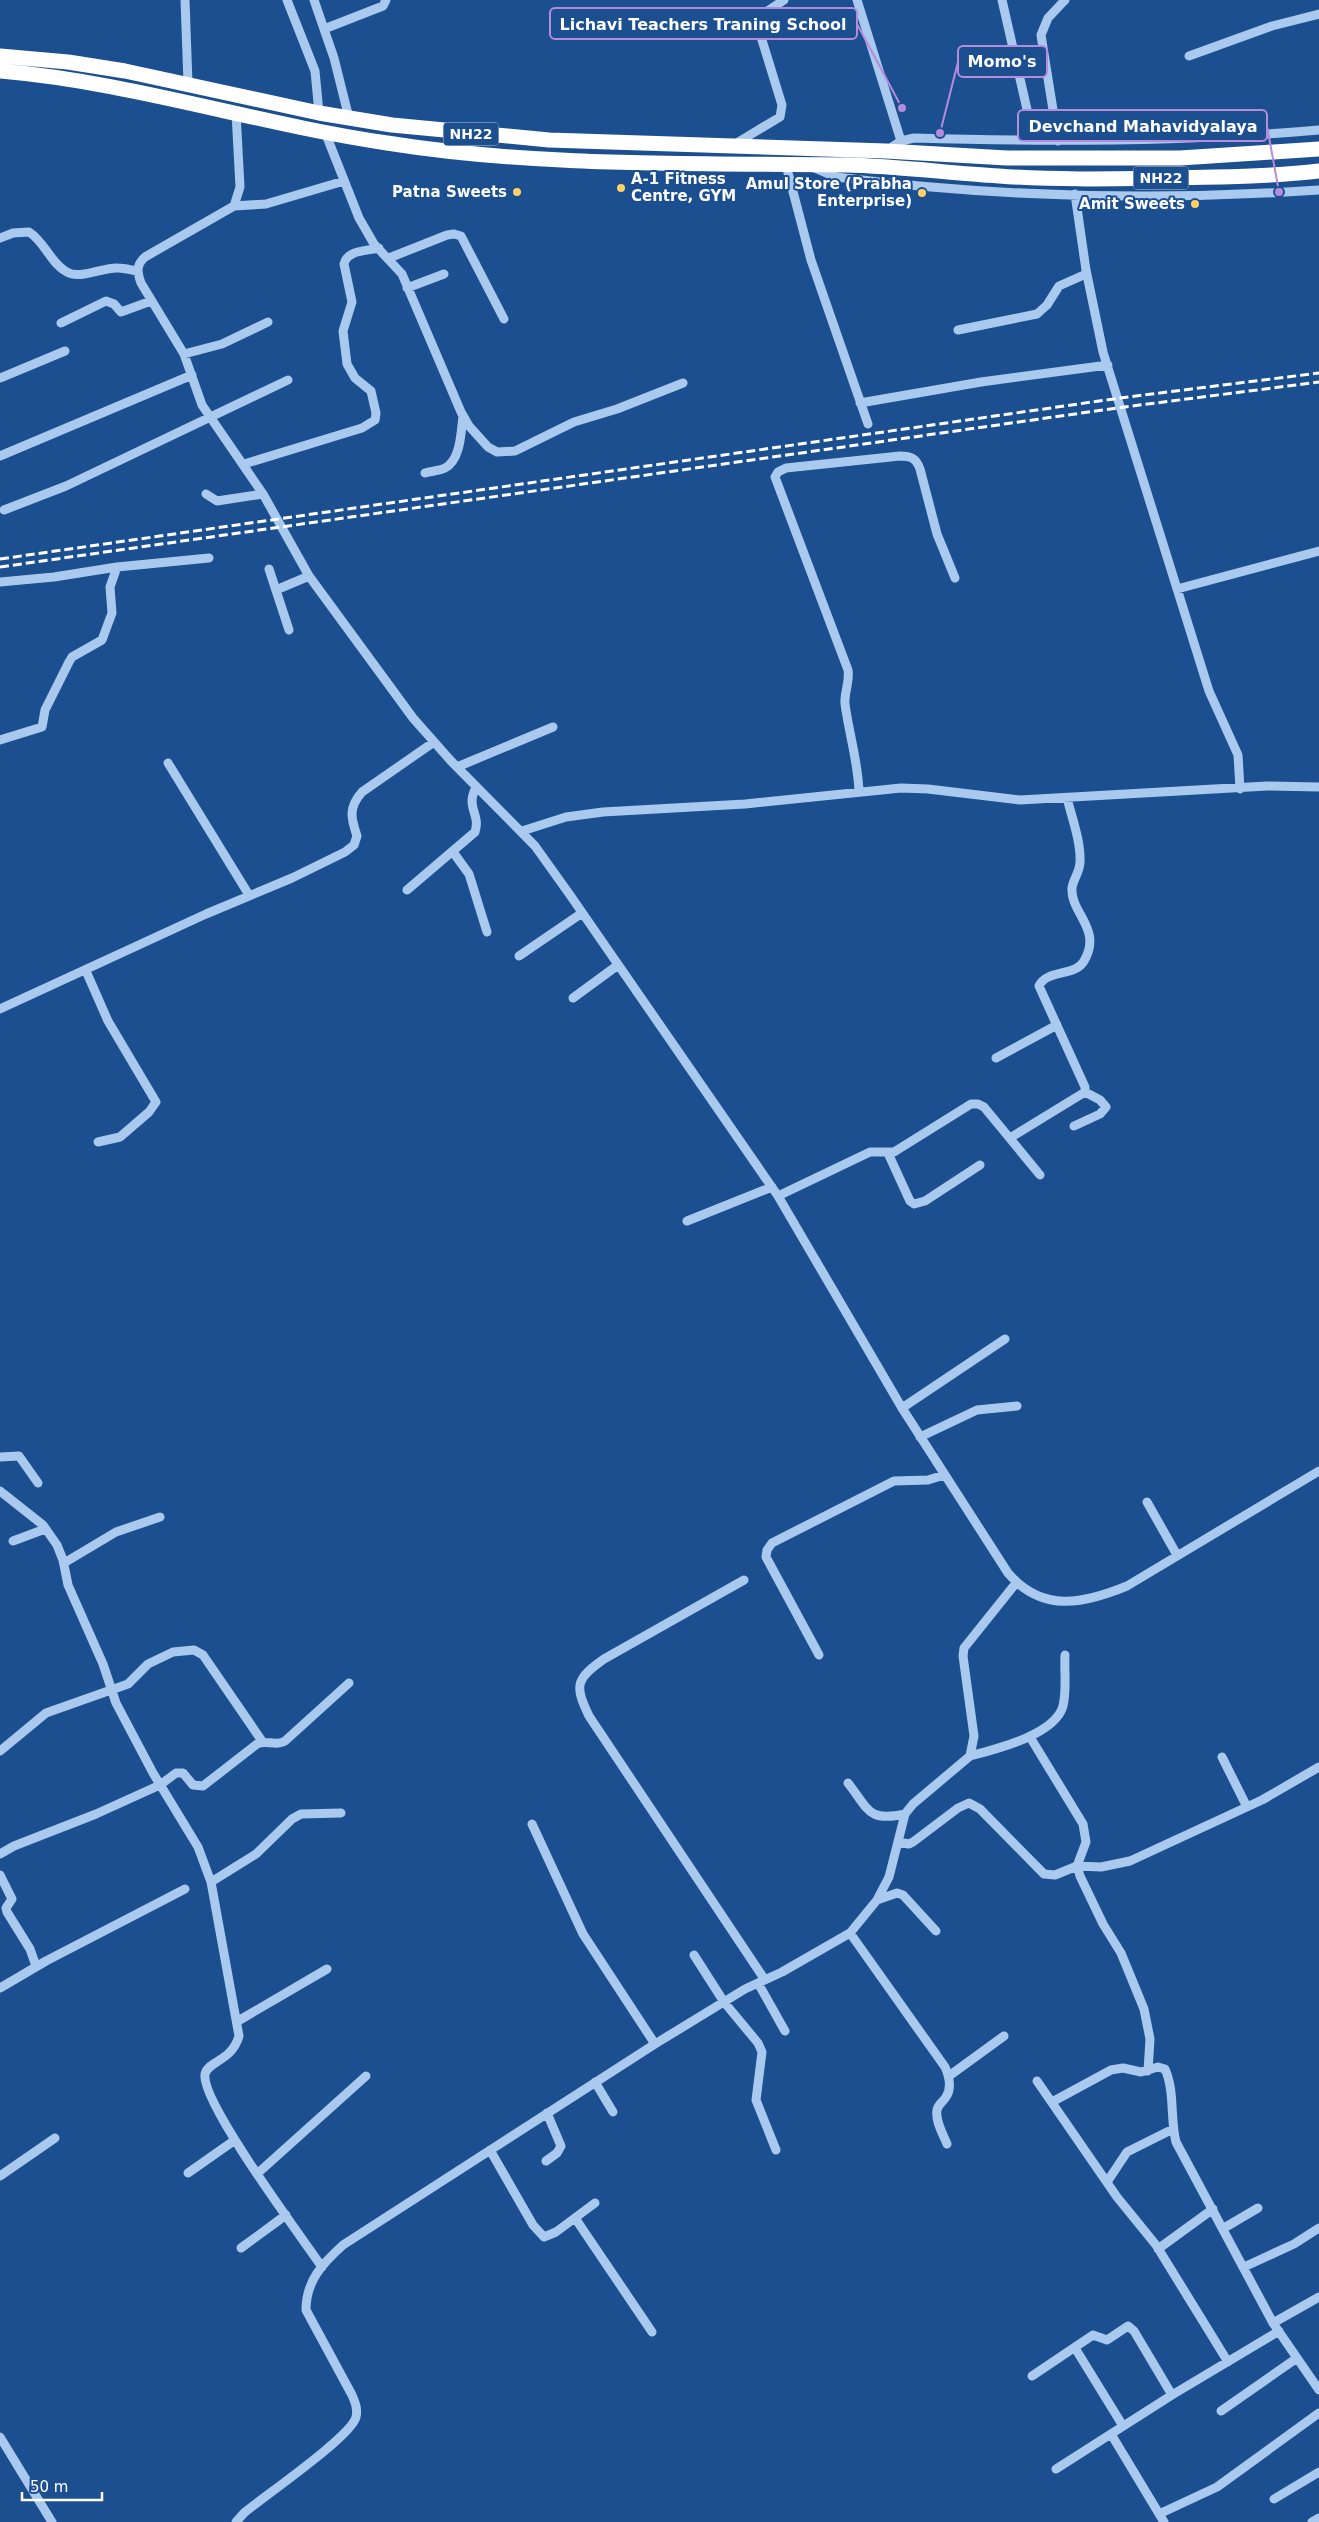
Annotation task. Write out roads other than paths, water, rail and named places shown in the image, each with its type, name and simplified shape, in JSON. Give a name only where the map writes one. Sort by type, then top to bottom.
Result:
[{"type":"highway","name":"NH22","points":[[0,56],[68,62],[188,83],[318,113],[348,118],[409,127],[540,139],[886,151],[1007,158],[1189,158],[1319,149]]},
{"type":"highway","name":"NH22","points":[[0,71],[87,80],[325,132],[385,143],[482,156],[880,167],[1002,177],[1194,178],[1319,171]]},
{"type":"street","points":[[185,0],[188,83]]},
{"type":"street","points":[[287,0],[313,63],[317,82],[318,113]]},
{"type":"street","points":[[314,0],[339,78],[348,118]]},
{"type":"street","points":[[324,29],[383,6],[386,0]]},
{"type":"street","points":[[732,146],[780,118],[782,105],[758,21],[760,16],[784,0]]},
{"type":"street","points":[[857,0],[901,141]]},
{"type":"street","points":[[1002,0],[1034,140]]},
{"type":"street","points":[[1058,141],[1041,35],[1048,18],[1065,0]]},
{"type":"street","points":[[1189,56],[1272,26],[1319,14]]},
{"type":"street","points":[[234,206],[240,187],[236,113]]},
{"type":"street","points":[[886,151],[901,141],[914,138],[1058,141],[1202,138],[1319,130]]},
{"type":"street","points":[[325,132],[358,218],[378,248],[402,274],[463,416],[488,447],[498,452],[515,452],[574,422],[617,409],[683,383]]},
{"type":"street","points":[[786,165],[811,260],[868,424]]},
{"type":"street","points":[[810,166],[836,177],[980,192],[1161,194],[1319,190]]},
{"type":"street","points":[[344,181],[266,204],[234,206],[145,257],[139,262],[137,271],[141,283],[184,354],[200,400],[263,494],[309,576],[413,718],[476,787],[535,846],[778,1196],[902,1408],[1016,1583],[1026,1591],[1050,1602],[1083,1600],[1103,1596],[1127,1586],[1319,1471]]},
{"type":"street","points":[[1075,194],[1086,274],[1108,365],[1120,398],[1134,456],[1209,691],[1238,755],[1240,789]]},
{"type":"street","points":[[0,238],[12,233],[29,232],[42,243],[61,268],[68,273],[76,274],[117,268],[137,271]]},
{"type":"street","points":[[389,258],[447,235],[461,236],[504,319]]},
{"type":"street","points":[[244,464],[362,428],[375,420],[376,413],[371,391],[354,378],[347,364],[343,331],[352,302],[344,264],[345,257],[350,254],[378,248]]},
{"type":"street","points":[[408,288],[444,274]]},
{"type":"street","points":[[958,330],[1037,314],[1047,306],[1058,286],[1086,274]]},
{"type":"street","points":[[61,323],[106,302],[114,304],[121,312],[152,301]]},
{"type":"street","points":[[184,354],[222,344],[268,322]]},
{"type":"street","points":[[0,378],[65,351]]},
{"type":"street","points":[[860,403],[981,382],[1108,365]]},
{"type":"street","points":[[0,456],[192,375]]},
{"type":"street","points":[[4,510],[66,486],[288,380]]},
{"type":"street","points":[[424,472],[444,469],[452,462],[457,450],[463,416]]},
{"type":"street","points":[[859,792],[857,758],[845,702],[849,679],[848,670],[775,477],[778,472],[786,468],[911,456],[917,461],[920,468],[937,534],[955,578]]},
{"type":"street","points":[[206,494],[217,500],[263,494]]},
{"type":"street","points":[[1178,589],[1319,551]]},
{"type":"street","points":[[0,582],[54,577],[117,567],[209,558]]},
{"type":"street","points":[[0,740],[42,726],[45,710],[72,657],[102,640],[112,613],[110,587],[117,567]]},
{"type":"street","points":[[269,569],[289,630]]},
{"type":"street","points":[[276,590],[309,576]]},
{"type":"street","points":[[457,767],[553,727]]},
{"type":"street","points":[[0,1010],[250,895],[292,878],[345,852],[354,845],[357,836],[351,818],[351,807],[354,800],[362,792],[434,742]]},
{"type":"street","points":[[168,763],[250,895]]},
{"type":"street","points":[[522,831],[566,817],[603,812],[746,804],[859,792],[928,788],[1020,800],[1267,786],[1319,787]]},
{"type":"street","points":[[407,890],[475,832],[477,825],[470,800],[476,787]]},
{"type":"street","points":[[1068,798],[1080,862],[1072,888],[1077,907],[1086,921],[1089,945],[1085,960],[1079,967],[1042,980],[1039,986],[1085,1087],[1085,1092]]},
{"type":"street","points":[[453,852],[469,874],[487,932]]},
{"type":"street","points":[[518,956],[582,913]]},
{"type":"street","points":[[573,998],[618,965]]},
{"type":"street","points":[[86,971],[108,1021],[156,1102],[149,1112],[120,1137],[98,1142]]},
{"type":"street","points":[[996,1058],[1057,1025]]},
{"type":"street","points":[[1074,1126],[1100,1114],[1106,1107],[1100,1100],[1085,1092]]},
{"type":"street","points":[[1010,1138],[1085,1092]]},
{"type":"street","points":[[778,1196],[870,1152],[879,1150],[888,1153],[899,1150],[971,1104],[978,1104],[984,1107],[1040,1175]]},
{"type":"street","points":[[888,1153],[910,1201],[914,1204],[925,1201],[980,1165]]},
{"type":"street","points":[[687,1221],[772,1187]]},
{"type":"street","points":[[902,1408],[1005,1339]]},
{"type":"street","points":[[920,1437],[977,1410],[1016,1406]]},
{"type":"street","points":[[0,1457],[19,1456],[38,1483]]},
{"type":"street","points":[[819,1655],[766,1557],[767,1550],[772,1544],[894,1481],[928,1480],[944,1475]]},
{"type":"street","points":[[0,1491],[24,1508],[57,1544],[64,1563],[68,1585],[103,1664],[116,1703],[160,1785],[198,1847],[211,1882],[238,2021],[239,2036],[232,2052],[207,2069],[204,2076],[218,2109],[235,2140],[322,2267]]},
{"type":"street","points":[[1147,1502],[1177,1555]]},
{"type":"street","points":[[64,1563],[116,1532],[160,1517]]},
{"type":"street","points":[[13,1541],[45,1529]]},
{"type":"street","points":[[744,1580],[604,1659],[586,1672],[579,1683],[580,1696],[589,1716],[761,1981],[785,2031]]},
{"type":"street","points":[[970,1756],[974,1736],[963,1656],[964,1648],[1016,1583]]},
{"type":"street","points":[[0,1751],[46,1713],[132,1682],[148,1664],[173,1652],[194,1650],[209,1662],[233,1702],[262,1741],[275,1745],[285,1741],[348,1684]]},
{"type":"street","points":[[236,2522],[244,2513],[343,2436],[356,2418],[356,2408],[352,2395],[306,2310],[306,2294],[311,2281],[343,2245],[655,2044],[724,2002],[834,1944],[850,1933],[877,1900],[889,1877],[905,1814],[913,1804],[970,1756],[1030,1737],[1058,1715],[1063,1708],[1064,1655]]},
{"type":"street","points":[[1030,1737],[1084,1824],[1086,1842],[1077,1866],[1092,1903],[1121,1953],[1144,2009],[1150,2039],[1148,2071]]},
{"type":"street","points":[[0,1854],[14,1846],[83,1820],[160,1785],[180,1773],[193,1785],[203,1786],[262,1741]]},
{"type":"street","points":[[1222,1757],[1247,1807]]},
{"type":"street","points":[[898,1842],[909,1844],[913,1842],[958,1808],[969,1802],[980,1808],[1044,1874],[1055,1876],[1077,1866],[1101,1867],[1130,1861],[1247,1807],[1319,1767]]},
{"type":"street","points":[[848,1783],[871,1814],[878,1818],[905,1814]]},
{"type":"street","points":[[211,1882],[256,1854],[292,1819],[301,1814],[341,1813]]},
{"type":"street","points":[[532,1824],[583,1934],[655,2044]]},
{"type":"street","points":[[0,1874],[12,1899],[6,1908],[7,1912],[30,1949],[36,1966]]},
{"type":"street","points":[[0,1988],[36,1966],[185,1889]]},
{"type":"street","points":[[877,1900],[897,1893],[903,1895],[936,1931]]},
{"type":"street","points":[[850,1933],[945,2067],[949,2076],[949,2090],[947,2096],[939,2104],[937,2116],[948,2144]]},
{"type":"street","points":[[694,1955],[724,2002],[758,2043],[762,2052],[756,2100],[776,2150]]},
{"type":"street","points":[[238,2021],[327,1969]]},
{"type":"street","points":[[949,2076],[1004,2036]]},
{"type":"street","points":[[1052,2102],[1112,2070],[1124,2068],[1148,2071],[1158,2067],[1165,2069],[1170,2081],[1173,2129],[1179,2147],[1224,2228],[1273,2323],[1319,2390]]},
{"type":"street","points":[[258,2173],[366,2076]]},
{"type":"street","points":[[1037,2081],[1107,2182],[1158,2249],[1228,2362]]},
{"type":"street","points":[[595,2082],[613,2112]]},
{"type":"street","points":[[546,2161],[557,2153],[560,2146],[547,2113]]},
{"type":"street","points":[[1107,2182],[1127,2152],[1173,2129]]},
{"type":"street","points":[[0,2176],[55,2138]]},
{"type":"street","points":[[188,2173],[235,2140]]},
{"type":"street","points":[[490,2150],[539,2233],[544,2237],[550,2236],[595,2203]]},
{"type":"street","points":[[1224,2228],[1258,2208]]},
{"type":"street","points":[[1158,2249],[1213,2209]]},
{"type":"street","points":[[241,2248],[286,2215]]},
{"type":"street","points":[[575,2218],[652,2332]]},
{"type":"street","points":[[1244,2267],[1294,2244],[1319,2228]]},
{"type":"street","points":[[1273,2323],[1319,2297]]},
{"type":"street","points":[[1032,2376],[1093,2335],[1107,2340],[1124,2327],[1131,2327],[1172,2395]]},
{"type":"street","points":[[1056,2469],[1172,2395],[1279,2332]]},
{"type":"street","points":[[1074,2348],[1123,2426]]},
{"type":"street","points":[[1221,2411],[1296,2358]]},
{"type":"street","points":[[1111,2434],[1160,2519],[1217,2487],[1319,2413]]},
{"type":"street","points":[[0,2437],[52,2522]]},
{"type":"street","points":[[1274,2499],[1319,2472]]},
{"type":"street","points":[[1312,2522],[1319,2518]]},
{"type":"railway","points":[[0,559],[1120,398],[1319,373]]},
{"type":"railway","points":[[0,567],[1117,408],[1319,382]]},
{"type":"place","name":"Lichavi Teachers Traning School","points":[[902,108]]},
{"type":"place","name":"Momo's","points":[[940,133]]},
{"type":"place","name":"A-1 Fitness Centre, GYM","points":[[621,188]]},
{"type":"place","name":"Patna Sweets","points":[[517,192]]},
{"type":"place","name":"Devchand Mahavidyalaya","points":[[1279,192]]},
{"type":"place","name":"Amul Store (Prabha Enterprise)","points":[[922,193]]},
{"type":"place","name":"Amit Sweets","points":[[1195,204]]}]
